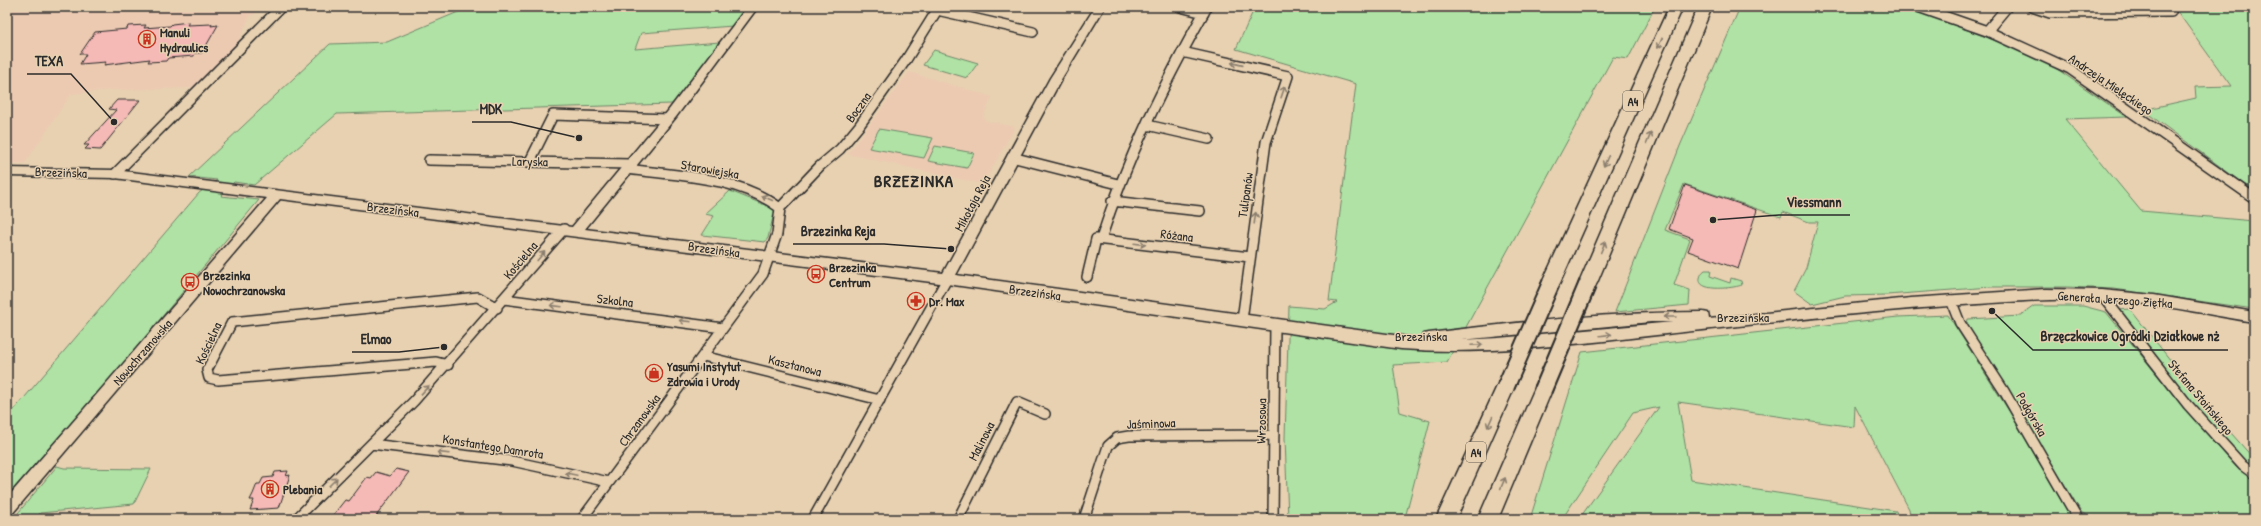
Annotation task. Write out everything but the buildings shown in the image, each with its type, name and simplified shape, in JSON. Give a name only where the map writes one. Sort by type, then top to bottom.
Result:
[{"type":"highway","name":"A4","points":[[1446,519],[1676,7]]},
{"type":"highway","name":"A4","points":[[1488,519],[1705,7]]},
{"type":"main road","points":[[570,230],[668,119],[753,7]]},
{"type":"main road","name":"Mikołaja Reja","points":[[947,279],[1012,157],[1098,7]]},
{"type":"main road","name":"Brzezińska","points":[[7,172],[115,174],[570,230],[947,279],[1437,346],[1498,344],[1594,336],[1779,317]]},
{"type":"main road","name":"Nowochrzanowska","points":[[7,509],[277,195]]},
{"type":"main road","name":"Generała Jerzego Ziętka","points":[[1779,317],[1951,300],[2046,294],[2102,295],[2154,300],[2254,317]]},
{"type":"street","points":[[115,174],[281,7]]},
{"type":"street","points":[[1087,277],[1118,184],[1182,52],[1206,10],[1180,7]]},
{"type":"street","name":"Andrzeja Mielęckiego","points":[[1918,7],[1987,31],[2070,69],[2254,198]]},
{"type":"street","points":[[1987,31],[2007,7]]},
{"type":"street","points":[[2032,7],[2050,13],[2171,12]]},
{"type":"street","points":[[938,8],[1033,32]]},
{"type":"street","name":"Boczna","points":[[780,208],[820,166],[840,149],[859,126],[906,60],[938,8]]},
{"type":"street","name":"Tulipanów","points":[[1182,52],[1288,76],[1266,142],[1242,320]]},
{"type":"street","points":[[530,161],[553,115],[668,119]]},
{"type":"street","points":[[1147,125],[1209,139]]},
{"type":"street","points":[[1012,157],[1118,184]]},
{"type":"street","name":"Laryska","points":[[429,160],[530,161],[628,166]]},
{"type":"street","name":"Starowiejska","points":[[628,166],[733,184],[773,200],[780,208]]},
{"type":"street","points":[[1112,201],[1200,211]]},
{"type":"street","points":[[770,257],[777,234],[780,208]]},
{"type":"street","name":"Kościelna","points":[[296,519],[448,365],[504,299],[570,230]]},
{"type":"street","name":"Różana","points":[[1099,239],[1250,257]]},
{"type":"street","name":"Chrzanowska","points":[[582,519],[763,274],[770,257]]},
{"type":"street","name":"Mikołaja Reja","points":[[813,519],[947,279]]},
{"type":"street","name":"Stefana Stoińskiego","points":[[2102,295],[2188,405],[2243,466],[2254,474]]},
{"type":"street","name":"Kościelna","points":[[448,365],[436,362],[218,380],[209,378],[207,370],[232,322],[478,297],[497,308]]},
{"type":"street","name":"Szkolna","points":[[504,299],[723,328]]},
{"type":"street","name":"Podgórska","points":[[1951,300],[1960,323],[2004,391],[2078,519]]},
{"type":"street","name":"Wrzosowa","points":[[1273,519],[1275,324]]},
{"type":"street","name":"Kasztanowa","points":[[703,356],[880,400]]},
{"type":"street","name":"Malinowa","points":[[958,519],[1017,402],[1045,414]]},
{"type":"street","name":"Jaśminowa","points":[[1084,519],[1108,446],[1117,438],[1129,436],[1274,435]]},
{"type":"street","name":"Konstantego Damrota","points":[[371,444],[512,461],[610,482]]},
{"type":"shaded area","points":[[7,7],[268,7],[250,16],[234,50],[193,88],[111,90],[71,94],[25,163],[7,164]]},
{"type":"shaded area","points":[[909,72],[992,97],[983,117],[986,121],[1015,127],[983,184],[848,154]]},
{"type":"green space","points":[[470,7],[746,7],[733,26],[641,33],[635,49],[720,42],[672,104],[337,114],[254,185],[234,182],[221,196],[259,200],[127,359],[7,496],[7,418],[199,193],[217,180],[189,177],[330,44],[387,42]]},
{"type":"green space","points":[[1255,7],[1655,7],[1628,59],[1613,57],[1447,362],[1393,365],[1400,412],[1430,421],[1406,514],[1402,519],[1288,519],[1285,438],[1289,306],[1325,309],[1337,302],[1329,301],[1356,84],[1236,49]]},
{"type":"green space","points":[[1740,7],[1907,7],[2041,58],[2127,117],[2065,119],[2141,211],[2254,221],[2254,309],[2114,289],[2066,287],[1991,287],[1887,295],[1845,296],[1812,304],[1794,291],[1806,268],[1818,222],[1809,222],[1783,212],[1781,217],[1684,184],[1665,230],[1690,239],[1674,285],[1690,290],[1689,305],[1615,312],[1680,146]]},
{"type":"green space","points":[[2174,7],[2254,7],[2254,187],[2248,187],[2143,110],[2196,98],[2195,87],[2231,86]]},
{"type":"green space","points":[[934,50],[978,63],[967,78],[923,65]]},
{"type":"green space","points":[[879,129],[933,138],[924,158],[869,148]]},
{"type":"green space","points":[[935,146],[974,153],[967,168],[928,161]]},
{"type":"green space","points":[[730,191],[775,209],[768,238],[765,242],[702,235],[714,216],[705,214]]},
{"type":"green space","points":[[1705,270],[1711,270],[1710,276],[1730,283],[1731,278],[1741,281],[1742,285],[1724,288],[1710,288],[1704,286],[1701,283],[1700,278]]},
{"type":"green space","points":[[2034,306],[2083,306],[2106,312],[2180,403],[2236,467],[2254,480],[2254,514],[2241,515],[2239,519],[2095,519],[2082,513],[1967,324],[1968,319],[2020,316]]},
{"type":"green space","points":[[2130,309],[2201,399],[2254,459],[2254,469],[2217,433],[2183,393],[2119,310]]},
{"type":"green space","points":[[1948,315],[2011,414],[2072,519],[1911,519],[1909,509],[1855,406],[1854,427],[1678,402],[1691,480],[1896,511],[1898,519],[1579,519],[1659,407],[1633,413],[1562,519],[1530,519],[1582,352],[1898,317]]},
{"type":"green space","points":[[57,466],[64,468],[151,469],[134,504],[40,513],[36,519],[13,519]]},
{"type":"place","name":"Manuli Hydraulics","points":[[147,39]]},
{"type":"place","name":"TEXA","points":[[114,122]]},
{"type":"place","name":"MDK","points":[[579,138]]},
{"type":"place","name":"Viessmann","points":[[1713,220]]},
{"type":"place","name":"Brzezinka Reja","points":[[951,249]]},
{"type":"place","name":"Brzezinka Centrum","points":[[816,274]]},
{"type":"place","name":"Brzezinka Nowochrzanowska","points":[[190,282]]},
{"type":"place","name":"Dr. Max","points":[[916,301]]},
{"type":"place","name":"Brzęczkowice Ogródki Działkowe nż","points":[[1992,311]]},
{"type":"place","name":"Elmao","points":[[444,347]]},
{"type":"place","name":"Yasumi Instytut Zdrowia i Urody","points":[[654,373]]},
{"type":"place","name":"Plebania","points":[[270,489]]},
{"type":"district","name":"BRZEZINKA","points":[[914,180]]}]
